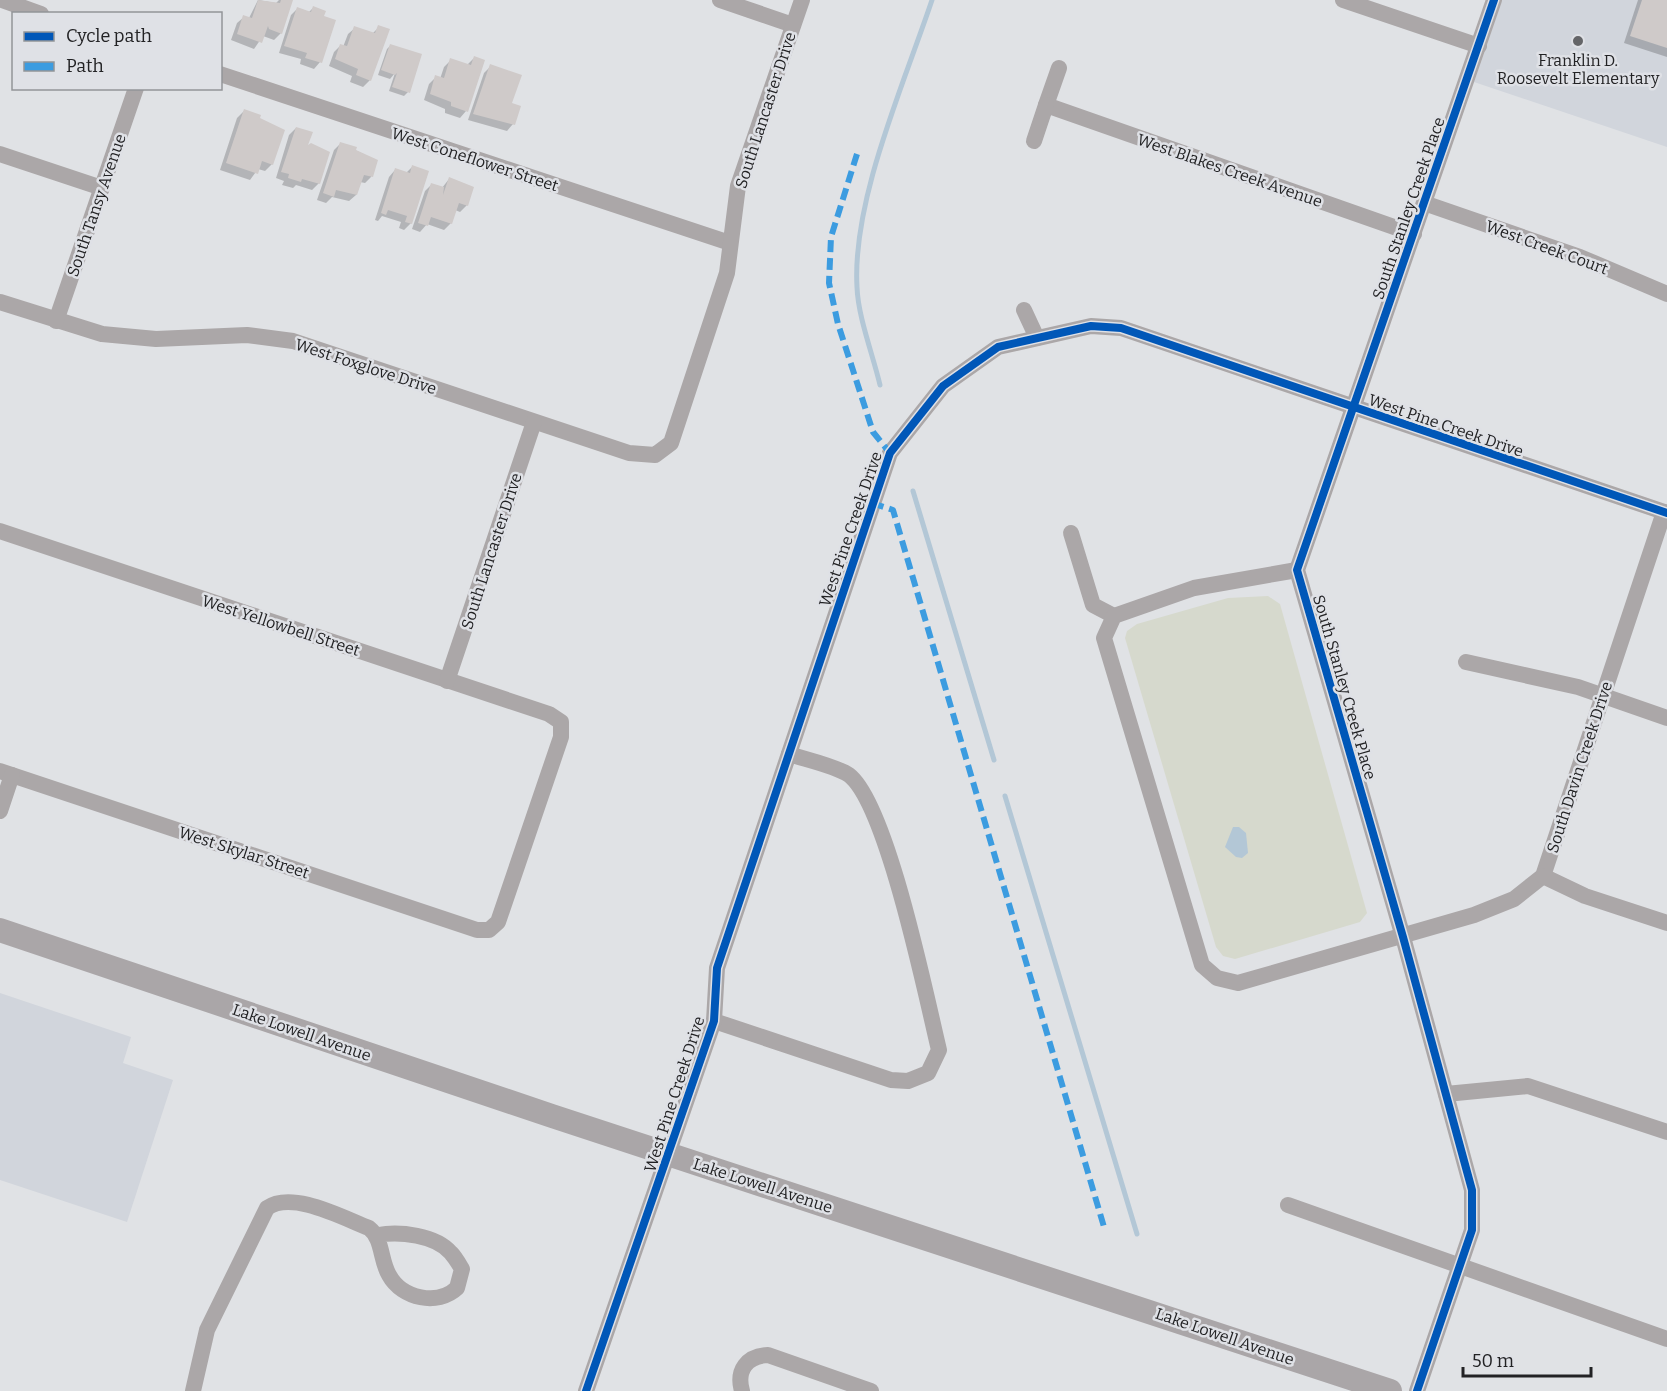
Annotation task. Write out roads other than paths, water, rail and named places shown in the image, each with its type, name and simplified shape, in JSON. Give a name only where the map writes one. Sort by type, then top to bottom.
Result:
[{"type":"main road","name":"Lake Lowell Avenue","points":[[0,930],[669,1154],[1390,1391]]},
{"type":"street","points":[[2,0],[35,12]]},
{"type":"street","points":[[720,0],[793,25]]},
{"type":"street","name":"South Lancaster Drive","points":[[655,455],[671,442],[727,273],[738,186],[802,0]]},
{"type":"street","points":[[1343,0],[1479,46]]},
{"type":"street","name":"South Stanley Creek Place","points":[[1417,1391],[1472,1230],[1472,1190],[1403,937],[1298,570],[1494,0]]},
{"type":"street","points":[[1034,141],[1059,68]]},
{"type":"street","name":"West Coneflower Street","points":[[222,75],[730,243]]},
{"type":"street","name":"South Tansy Avenue","points":[[56,321],[135,90]]},
{"type":"street","name":"West Blakes Creek Avenue","points":[[1046,105],[1414,234]]},
{"type":"street","points":[[0,154],[102,188]]},
{"type":"street","name":"West Creek Court","points":[[1424,203],[1580,257],[1667,294]]},
{"type":"street","name":"West Foxglove Drive","points":[[0,302],[102,334],[156,339],[247,335],[293,341],[629,453],[655,455]]},
{"type":"street","points":[[1024,310],[1037,338]]},
{"type":"street","name":"West Pine Creek Drive","points":[[586,1391],[714,1021],[717,968],[890,453],[943,386],[998,347],[1091,326],[1120,328],[1666,512]]},
{"type":"street","name":"South Lancaster Drive","points":[[447,681],[534,422]]},
{"type":"street","name":"South Davin Creek Drive","points":[[1543,876],[1666,512]]},
{"type":"street","name":"West Yellowbell Street","points":[[0,531],[549,714],[561,722],[561,737],[498,922],[489,930]]},
{"type":"street","points":[[1071,533],[1093,605],[1114,616]]},
{"type":"street","points":[[1298,570],[1194,588],[1114,616],[1104,638],[1202,965],[1217,978],[1238,983],[1474,915],[1514,899],[1543,876],[1585,896],[1667,923]]},
{"type":"street","points":[[1466,662],[1509,670],[1603,695],[1667,718]]},
{"type":"street","name":"West Pine Creek Drive","points":[[714,1021],[891,1080],[908,1081],[928,1073],[939,1050],[886,845],[864,791],[848,774],[789,754]]},
{"type":"street","points":[[0,811],[6,773]]},
{"type":"street","name":"West Skylar Street","points":[[6,773],[477,930],[489,930]]},
{"type":"street","points":[[1446,1094],[1528,1086],[1667,1132]]},
{"type":"street","points":[[193,1391],[207,1330],[267,1208],[283,1201],[300,1202],[369,1228],[378,1235],[389,1275],[398,1286],[421,1298],[439,1300],[457,1288],[462,1269],[451,1252],[437,1242],[394,1232],[378,1235]]},
{"type":"street","points":[[1288,1205],[1667,1339]]},
{"type":"street","points":[[742,1391],[740,1382],[744,1365],[755,1356],[768,1355],[831,1385],[871,1391]]},
{"type":"water","points":[[1233,827],[1239,827],[1246,833],[1248,853],[1242,858],[1236,857],[1225,847]]},
{"type":"waterway","points":[[880,385],[860,311],[857,287],[858,253],[863,217],[882,142],[932,0]]},
{"type":"waterway","points":[[913,491],[994,760]]},
{"type":"waterway","points":[[1005,796],[1137,1234]]},
{"type":"place","name":"Franklin D. Roosevelt Elementary","points":[[1578,41]]}]
